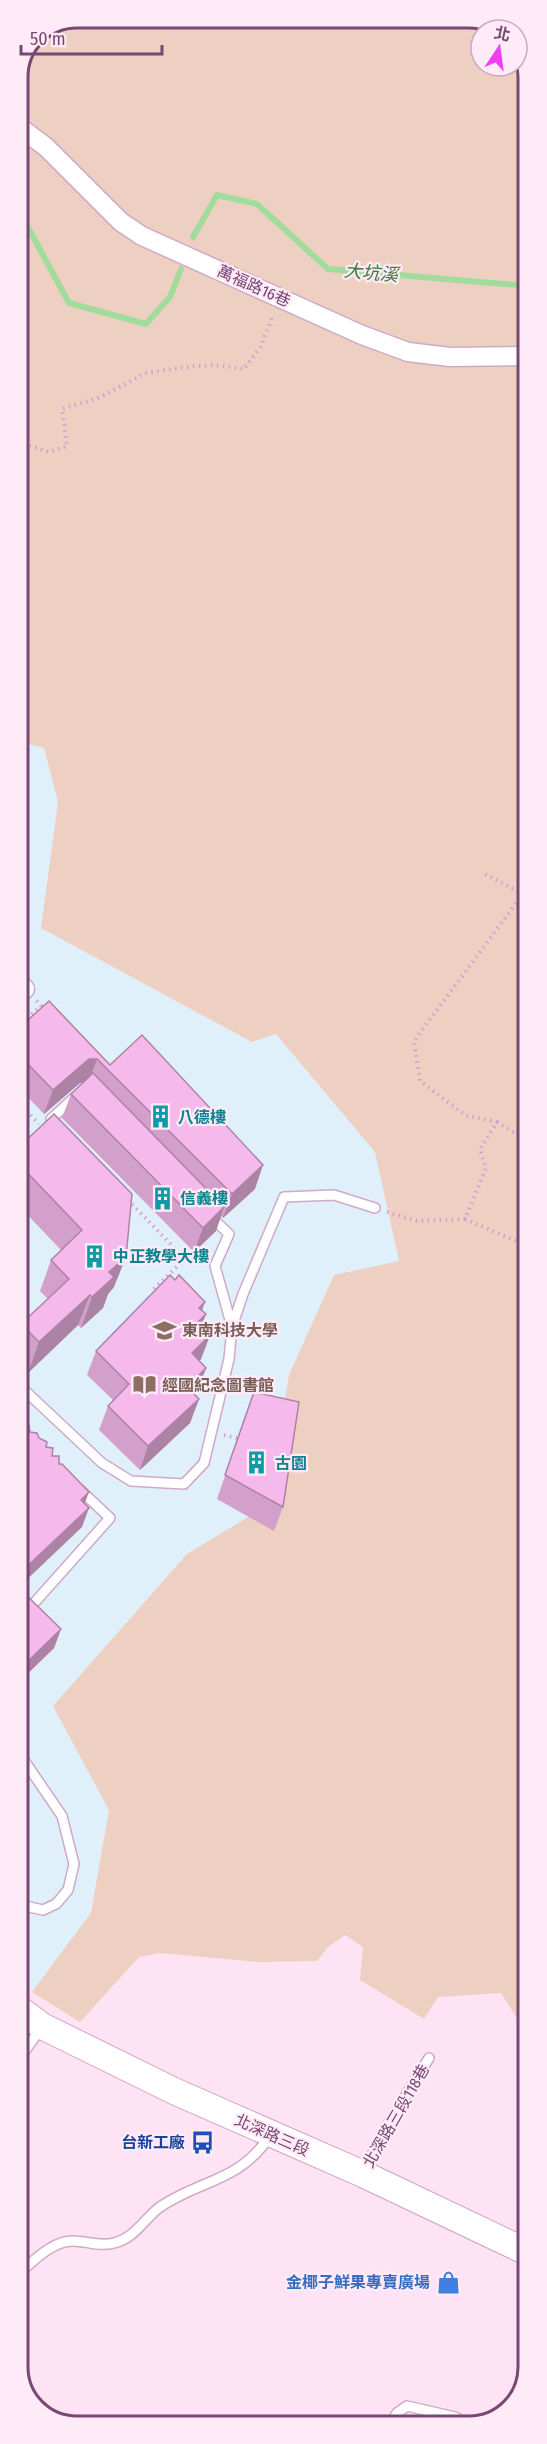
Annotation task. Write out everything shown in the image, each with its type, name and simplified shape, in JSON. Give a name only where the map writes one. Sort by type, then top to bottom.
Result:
[{"type":"main road","name":"北深路三段","points":[[28,2016],[42,2026],[174,2091],[363,2174],[518,2248]]},
{"type":"street","name":"萬福路16巷","points":[[28,134],[46,147],[121,222],[142,236],[362,335],[408,352],[450,357],[518,356]]},
{"type":"lane","points":[[51,1119],[84,1088]]},
{"type":"lane","points":[[28,1393],[102,1463],[131,1481],[184,1484],[204,1463],[229,1359],[232,1327],[243,1294],[284,1197],[334,1195],[375,1208]]},
{"type":"lane","points":[[204,1209],[229,1234],[215,1266],[232,1327]]},
{"type":"lane","points":[[28,1610],[110,1518],[68,1479]]},
{"type":"lane","points":[[28,1766],[62,1816],[74,1864],[68,1890],[56,1904],[43,1910],[28,1907]]},
{"type":"lane","points":[[28,2046],[42,2026]]},
{"type":"lane","name":"北深路三段118巷","points":[[363,2174],[381,2136],[429,2058]]},
{"type":"lane","points":[[28,2266],[60,2243],[73,2241],[104,2244],[115,2243],[126,2238],[136,2232],[159,2208],[240,2169],[262,2148],[271,2134]]},
{"type":"lane","points":[[395,2416],[407,2406],[450,2416]]},
{"type":"path","points":[[28,445],[49,452],[67,447],[62,409],[98,398],[146,373],[214,365],[244,369],[260,348],[280,297]]},
{"type":"path","points":[[483,873],[518,891]]},
{"type":"path","points":[[518,901],[414,1041],[420,1081],[465,1115],[497,1122],[518,1135]]},
{"type":"path","points":[[28,1017],[41,1006]]},
{"type":"path","points":[[465,1219],[486,1168],[480,1149],[497,1122]]},
{"type":"path","points":[[122,1193],[185,1259],[215,1266]]},
{"type":"path","points":[[375,1208],[417,1221],[465,1219],[518,1242]]},
{"type":"path","points":[[154,1289],[185,1259]]},
{"type":"shaded area","points":[[78,28],[469,29],[469,78],[518,78],[518,2020],[501,1993],[438,1997],[424,2019],[360,1980],[363,1947],[345,1935],[328,1947],[317,1961],[260,1962],[160,1953],[139,1957],[80,2022],[32,1992],[91,1913],[109,1810],[53,1706],[187,1554],[268,1505],[289,1375],[334,1275],[399,1261],[375,1152],[276,1034],[252,1042],[41,928],[58,802],[44,748],[28,744],[28,78],[32,59],[37,50],[50,37],[68,29]]},
{"type":"shaded area","name":"東南科技大學","points":[[28,744],[44,748],[58,802],[41,928],[252,1042],[355,1009],[494,852],[518,842],[518,1293],[268,1505],[53,1705],[109,1809],[91,1913],[32,1992],[28,1988]]},
{"type":"building","points":[[49,1001],[110,1065],[142,1035],[263,1165],[232,1194],[97,1059],[89,1059],[53,1090],[28,1064],[28,1020]]},
{"type":"building","points":[[93,1073],[224,1207],[203,1228],[71,1094]]},
{"type":"building","points":[[54,1114],[132,1194],[126,1257],[109,1272],[114,1277],[92,1297],[90,1295],[39,1342],[28,1331],[28,1317],[69,1279],[51,1260],[82,1230],[28,1173],[28,1139]]},
{"type":"building","name":"經國紀念圖書館","points":[[170,1275],[175,1280],[179,1275],[205,1302],[199,1308],[206,1314],[197,1323],[210,1335],[192,1353],[206,1368],[187,1387],[199,1399],[148,1446],[108,1406],[129,1384],[96,1351]]},
{"type":"building","name":"古園","points":[[254,1392],[299,1402],[283,1507],[225,1475]]},
{"type":"building","points":[[28,1425],[30,1432],[37,1433],[39,1438],[47,1442],[46,1447],[53,1448],[52,1456],[59,1456],[59,1464],[62,1464],[89,1492],[81,1500],[89,1508],[28,1566]]},
{"type":"building","points":[[28,1597],[61,1629],[28,1661]]},
{"type":"waterway","name":"大坑溪","points":[[193,237],[217,195],[257,204],[328,269],[518,285]]},
{"type":"waterway","name":"大坑溪","points":[[28,227],[69,303],[146,324],[170,297],[181,269]]},
{"type":"place","name":"八德樓","points":[[160,1117]]},
{"type":"place","name":"信義樓","points":[[162,1198]]},
{"type":"place","name":"中正教學大樓","points":[[95,1256]]},
{"type":"place","name":"東南科技大學","points":[[164,1330]]},
{"type":"place","name":"經國紀念圖書館","points":[[144,1385]]},
{"type":"place","name":"古園","points":[[257,1463]]},
{"type":"place","name":"台新工廠","points":[[203,2142]]},
{"type":"place","name":"金椰子鮮果專賣廣場","points":[[448,2282]]}]
